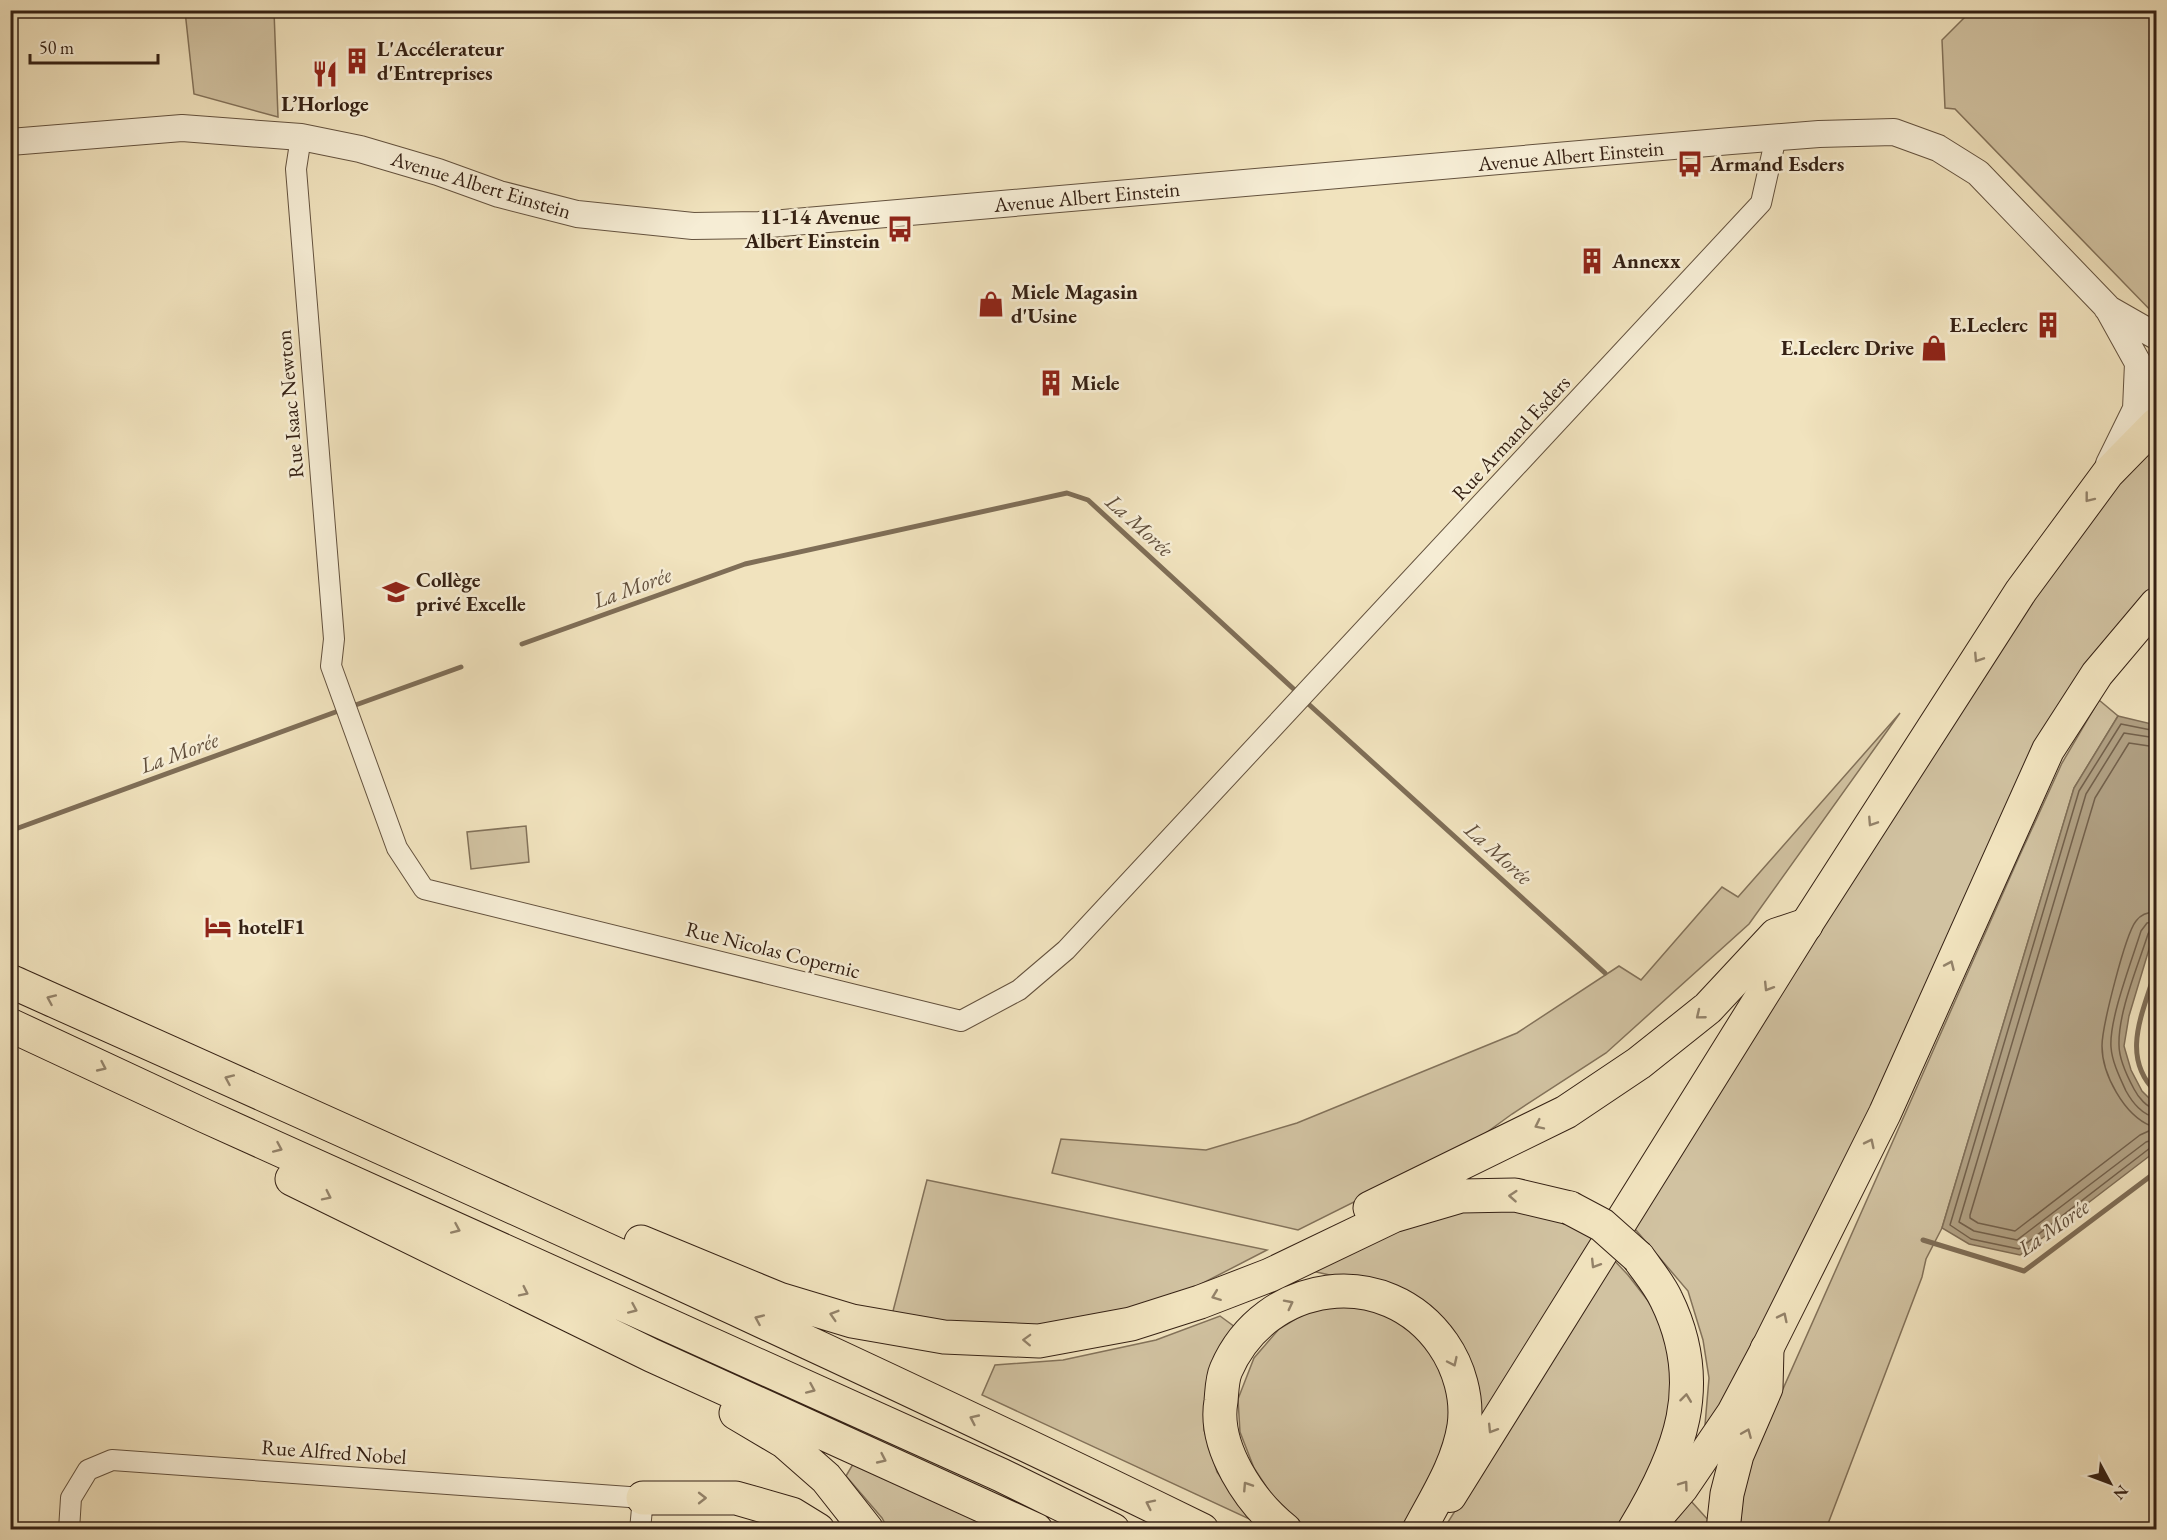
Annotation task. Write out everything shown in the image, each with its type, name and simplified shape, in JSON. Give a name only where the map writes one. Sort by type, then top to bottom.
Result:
[{"type":"highway","points":[[1270,1275],[1289,1251],[1412,1186],[1566,1112],[1639,1064],[1708,1008],[1776,935],[1806,925]]},
{"type":"highway","points":[[10,981],[818,1346],[1026,1443],[1202,1530]]},
{"type":"highway","points":[[10,1025],[205,1116],[1000,1475],[1113,1530]]},
{"type":"highway","points":[[205,1116],[237,1153],[651,1355],[1036,1530]]},
{"type":"highway","points":[[379,1146],[411,1141],[622,1234],[779,1299],[852,1321],[944,1337],[1039,1341],[1131,1324],[1200,1302],[1270,1275],[1393,1216],[1461,1197],[1515,1195],[1570,1208],[1602,1225],[1638,1257],[1666,1298],[1684,1346],[1688,1395],[1676,1444],[1665,1474],[1634,1530]]},
{"type":"highway","points":[[1285,1530],[1255,1499],[1227,1452],[1220,1429],[1225,1372],[1237,1349],[1270,1315],[1289,1303],[1311,1295],[1332,1292],[1370,1293],[1388,1298],[1405,1307],[1422,1319],[1438,1336],[1457,1370],[1462,1385],[1464,1414],[1461,1443],[1454,1464],[1419,1530]]},
{"type":"highway","points":[[1723,1530],[1727,1494],[1737,1455],[1766,1388],[1767,1348]]},
{"type":"highway","points":[[651,1355],[682,1386],[735,1412],[785,1442],[826,1478],[867,1530]]},
{"type":"highway","points":[[642,1514],[736,1498],[792,1514],[818,1530]]},
{"type":"main road","points":[[1428,1530],[1806,925],[2021,591],[2108,473],[2157,424]]},
{"type":"main road","points":[[1646,1530],[1682,1488],[1733,1413],[1767,1348],[1885,1113],[2048,750],[2097,674],[2157,603]]},
{"type":"street","name":"Avenue Albert Einstein","points":[[10,142],[182,128],[301,137],[360,149],[438,172],[499,194],[577,214],[693,226],[759,225],[1776,138],[1894,132],[1938,148],[1978,173],[2107,308],[2138,363],[2157,386]]},
{"type":"street","name":"Rue Isaac Newton","points":[[301,137],[296,169],[334,639],[331,666]]},
{"type":"street","name":"Rue Armand Esders","points":[[1250,754],[1761,203],[1776,138]]},
{"type":"street","name":"Avenue Albert Einstein","points":[[2107,308],[2157,336]]},
{"type":"street","points":[[2108,473],[2109,460],[2136,409],[2138,363]]},
{"type":"street","name":"Rue Nicolas Copernic","points":[[331,666],[397,848],[424,889],[961,1021],[1019,990],[1066,950],[1250,754]]},
{"type":"street","name":"Rue Alfred Nobel","points":[[69,1530],[71,1498],[88,1470],[112,1460],[642,1514]]},
{"type":"shaded area","points":[[1972,10],[2156,11],[2156,316],[1955,109],[1945,108],[1942,40]]},
{"type":"shaded area","points":[[185,11],[274,11],[278,117],[194,94]]},
{"type":"shaded area","points":[[2156,441],[2156,586],[2122,623],[1711,1430],[1705,1425],[1709,1378],[1703,1340],[1688,1291],[1629,1222],[2088,514]]},
{"type":"shaded area","points":[[2099,700],[2118,716],[2074,788],[1942,1228],[1926,1259],[1922,1277],[1826,1529],[1743,1530],[1740,1528],[1744,1485],[1755,1452],[2062,763]]},
{"type":"shaded area","points":[[1900,713],[1749,924],[1606,1053],[1472,1143],[1298,1230],[1052,1173],[1061,1139],[1206,1150],[1297,1123],[1517,1033],[1619,966],[1641,980],[1722,887],[1738,897]]},
{"type":"shaded area","points":[[526,826],[529,862],[471,869],[467,832]]},
{"type":"shaded area","points":[[927,1180],[1267,1250],[1170,1300],[1042,1326],[944,1323],[892,1315]]},
{"type":"shaded area","points":[[1508,1208],[1565,1219],[1598,1240],[1473,1435],[1474,1383],[1347,1279],[1312,1271],[1390,1234],[1460,1212]]},
{"type":"shaded area","points":[[1614,1260],[1649,1302],[1675,1350],[1677,1406],[1621,1530],[1443,1530]]},
{"type":"shaded area","points":[[1348,1305],[1382,1310],[1418,1331],[1451,1387],[1452,1426],[1431,1486],[1405,1529],[1307,1529],[1271,1494],[1254,1468],[1240,1432],[1238,1399],[1254,1358],[1279,1329],[1312,1309]]},
{"type":"shaded area","points":[[1220,1316],[1239,1330],[1206,1390],[1204,1430],[1217,1472],[1238,1501],[1271,1529],[982,1395],[995,1365],[1063,1360],[1156,1340]]},
{"type":"shaded area","points":[[856,1459],[1008,1529],[888,1529],[882,1518],[846,1476]]},
{"type":"shaded area","points":[[1690,1500],[1710,1522],[1711,1529],[1661,1530]]},
{"type":"water","points":[[2118,716],[2156,725],[2156,926],[2129,1016],[2124,1046],[2131,1070],[2142,1091],[2156,1105],[2156,1151],[2020,1255],[1969,1244],[1942,1228],[2074,788]]},
{"type":"waterway","name":"La Morée","points":[[522,644],[745,564],[1067,493],[1088,500],[1298,693]]},
{"type":"waterway","name":"La Morée","points":[[350,707],[461,667]]},
{"type":"waterway","name":"La Morée","points":[[1304,700],[1605,973]]},
{"type":"waterway","name":"La Morée","points":[[10,831],[341,710]]},
{"type":"waterway","name":"La Morée","points":[[2156,969],[2141,1017],[2137,1048],[2139,1064],[2145,1078],[2156,1092]]},
{"type":"waterway","name":"La Morée","points":[[1923,1240],[2024,1271],[2156,1172]]},
{"type":"place","name":"L'Accélerateur d'Entreprises","points":[[357,61]]},
{"type":"place","name":"L’Horloge","points":[[325,74]]},
{"type":"place","name":"Armand Esders","points":[[1690,164]]},
{"type":"place","name":"11-14 Avenue Albert Einstein","points":[[900,229]]},
{"type":"place","name":"Annexx","points":[[1592,261]]},
{"type":"place","name":"Miele Magasin d'Usine","points":[[991,304]]},
{"type":"place","name":"E.Leclerc","points":[[2048,325]]},
{"type":"place","name":"E.Leclerc Drive","points":[[1934,348]]},
{"type":"place","name":"Miele","points":[[1051,383]]},
{"type":"place","name":"Collège privé Excelle","points":[[396,592]]},
{"type":"place","name":"hotelF1","points":[[218,927]]}]
